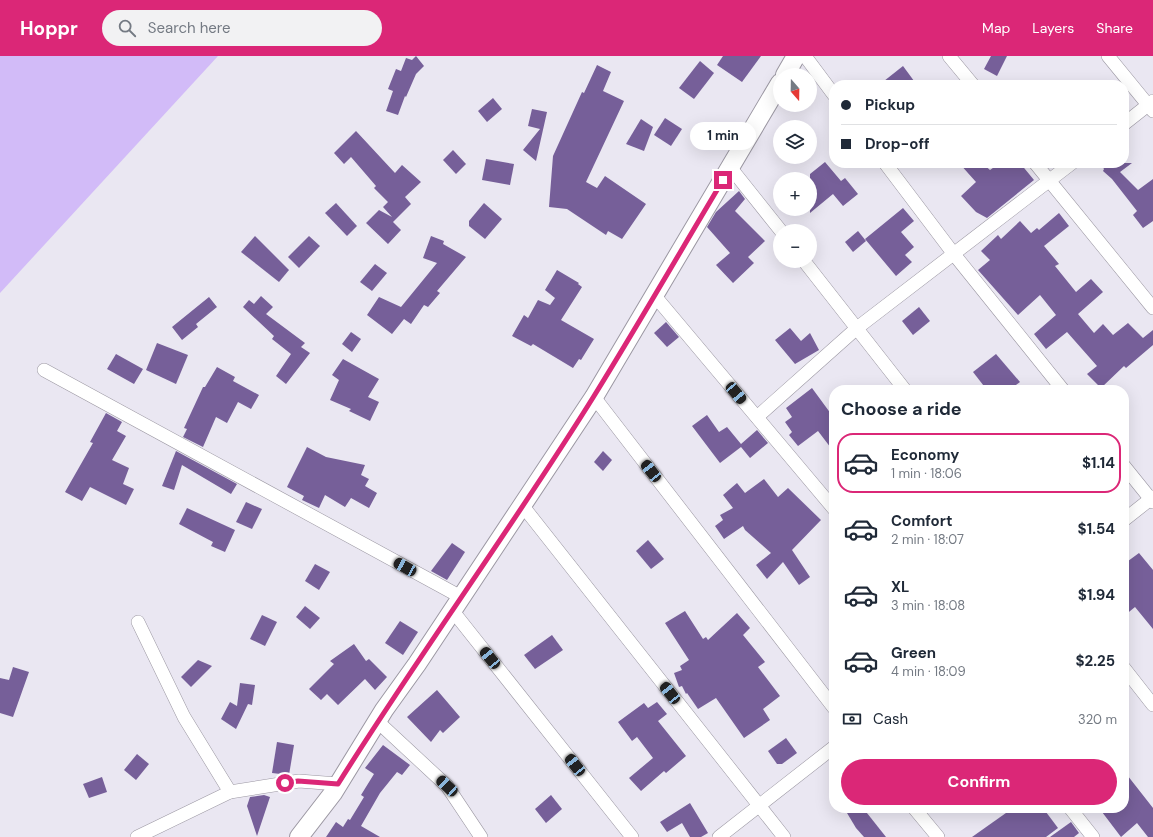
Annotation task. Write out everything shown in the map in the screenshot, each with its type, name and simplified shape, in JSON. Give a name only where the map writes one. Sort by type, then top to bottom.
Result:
[{"type":"street","points":[[789,68],[796,56]]},
{"type":"street","points":[[805,56],[829,88]]},
{"type":"street","points":[[949,56],[968,80]]},
{"type":"street","points":[[1108,56],[1152,106],[1129,121]]},
{"type":"street","points":[[299,837],[338,784],[377,721],[457,604],[594,397],[773,95]]},
{"type":"street","points":[[730,167],[775,224]]},
{"type":"street","points":[[889,168],[953,253],[1059,385]]},
{"type":"street","points":[[1039,168],[1153,308]]},
{"type":"street","points":[[757,417],[857,328],[1066,168]]},
{"type":"street","points":[[810,268],[901,385]]},
{"type":"street","points":[[654,295],[829,502]]},
{"type":"street","points":[[44,370],[457,604],[632,837]]},
{"type":"street","points":[[594,397],[829,702]]},
{"type":"street","points":[[1129,472],[1152,500],[1129,516]]},
{"type":"street","points":[[522,505],[784,837]]},
{"type":"street","points":[[138,622],[184,717],[230,792]]},
{"type":"street","points":[[1129,674],[1153,705]]},
{"type":"street","points":[[377,721],[447,786],[481,837]]},
{"type":"street","points":[[719,837],[829,752]]},
{"type":"street","points":[[137,837],[230,792],[298,781],[338,784]]},
{"type":"street","points":[[918,813],[938,837]]},
{"type":"street","points":[[1074,813],[1093,837]]},
{"type":"shaded area","points":[[0,56],[218,56],[0,293]]},
{"type":"building","points":[[416,56],[424,66],[416,74],[406,97],[405,96],[398,115],[386,111],[393,91],[388,89],[396,69],[401,71],[406,58],[412,60]]},
{"type":"building","points":[[723,56],[761,56],[742,82],[717,65]]},
{"type":"building","points":[[991,56],[1007,56],[997,76],[984,69]]},
{"type":"building","points":[[700,61],[714,73],[694,99],[679,88]]},
{"type":"building","points":[[597,65],[611,72],[603,91],[624,101],[586,182],[597,188],[605,176],[646,204],[622,239],[608,231],[606,235],[567,209],[549,207],[553,156],[582,92],[584,93]]},
{"type":"building","points":[[903,66],[913,80],[885,80]]},
{"type":"building","points":[[493,98],[502,109],[487,122],[478,111]]},
{"type":"building","points":[[532,109],[547,112],[536,161],[523,150],[540,129],[528,126]]},
{"type":"building","points":[[665,118],[682,129],[671,146],[654,135]]},
{"type":"building","points":[[641,119],[653,127],[644,151],[626,144]]},
{"type":"building","points":[[356,131],[395,173],[402,165],[421,182],[405,197],[411,204],[393,222],[401,230],[388,244],[366,223],[379,210],[392,217],[383,207],[388,202],[374,188],[376,186],[351,157],[344,164],[334,153]]},
{"type":"building","points":[[453,150],[466,164],[456,174],[443,160]]},
{"type":"building","points":[[486,159],[514,164],[510,185],[482,180]]},
{"type":"building","points":[[825,162],[841,181],[845,178],[858,194],[843,206],[833,194],[817,207],[817,172],[812,172]]},
{"type":"building","points":[[963,168],[988,168],[990,170],[993,168],[1024,168],[1034,180],[987,218],[976,212],[961,196],[976,182]]},
{"type":"building","points":[[1103,168],[1125,168],[1120,172],[1138,190],[1153,179],[1153,221],[1143,228],[1133,215],[1137,211],[1112,179],[1103,171]]},
{"type":"building","points":[[739,191],[745,199],[735,211],[765,241],[748,257],[754,263],[733,283],[716,265],[730,253],[707,227],[716,212]]},
{"type":"building","points":[[336,203],[357,226],[347,236],[325,213]]},
{"type":"building","points":[[484,203],[502,219],[485,239],[469,226],[469,221]]},
{"type":"building","points":[[903,208],[914,221],[901,232],[914,247],[905,255],[912,262],[896,276],[865,239]]},
{"type":"building","points":[[1059,213],[1069,226],[1044,246],[1059,264],[1055,266],[1076,292],[1091,279],[1103,292],[1078,314],[1094,333],[1103,324],[1113,335],[1128,323],[1143,338],[1153,330],[1153,345],[1126,368],[1124,366],[1104,385],[1098,385],[1087,374],[1097,366],[1067,332],[1046,349],[1034,334],[1056,315],[1040,295],[1018,315],[978,270],[990,260],[981,251],[998,235],[1001,239],[1020,221],[1031,233],[1037,228],[1039,230]]},
{"type":"building","points":[[858,231],[866,241],[853,252],[845,242]]},
{"type":"building","points":[[255,236],[289,270],[279,282],[241,252]]},
{"type":"building","points":[[309,236],[320,246],[299,268],[288,257]]},
{"type":"building","points":[[431,236],[444,241],[443,244],[466,257],[437,291],[440,293],[428,307],[424,305],[411,324],[404,319],[392,334],[367,315],[379,297],[401,307],[437,263],[423,258]]},
{"type":"building","points":[[375,264],[387,273],[372,291],[360,282]]},
{"type":"building","points":[[557,270],[579,283],[578,284],[582,287],[561,320],[594,339],[581,360],[579,359],[573,368],[533,344],[531,346],[512,336],[524,315],[528,318],[538,300],[550,305],[555,298],[545,290]]},
{"type":"building","points":[[261,296],[273,307],[266,314],[305,343],[301,347],[310,353],[286,384],[276,376],[291,354],[272,339],[274,336],[243,307],[249,300],[254,304]]},
{"type":"building","points":[[209,297],[217,307],[196,324],[198,327],[182,340],[172,327]]},
{"type":"building","points":[[919,307],[930,321],[913,335],[902,321]]},
{"type":"building","points":[[666,322],[679,337],[667,347],[654,333]]},
{"type":"building","points":[[790,328],[801,341],[810,333],[819,350],[795,364],[775,340]]},
{"type":"building","points":[[351,332],[361,339],[352,352],[342,344]]},
{"type":"building","points":[[157,343],[188,355],[176,384],[146,370]]},
{"type":"building","points":[[116,354],[143,369],[134,384],[107,369]]},
{"type":"building","points":[[996,354],[1020,382],[1016,385],[983,385],[973,372]]},
{"type":"building","points":[[343,359],[379,379],[368,397],[379,402],[370,421],[349,411],[351,409],[330,400],[339,380],[332,375]]},
{"type":"building","points":[[217,367],[235,377],[233,381],[259,395],[251,409],[238,402],[227,423],[216,417],[203,447],[183,437],[187,429],[184,428],[203,387],[205,387]]},
{"type":"building","points":[[812,388],[829,411],[829,445],[818,431],[798,446],[789,435],[792,432],[785,422],[792,417],[786,408]]},
{"type":"building","points":[[106,413],[122,422],[117,431],[126,436],[112,460],[129,468],[123,484],[134,489],[126,505],[90,487],[82,501],[65,492],[93,443],[90,442]]},
{"type":"building","points":[[707,415],[719,432],[727,427],[741,444],[757,430],[768,443],[750,458],[741,447],[720,463],[692,426]]},
{"type":"building","points":[[307,447],[326,457],[365,465],[361,475],[369,479],[365,486],[377,493],[369,508],[351,498],[345,507],[325,495],[319,508],[302,500],[304,496],[287,487]]},
{"type":"building","points":[[176,451],[237,484],[231,494],[182,465],[174,490],[162,486]]},
{"type":"building","points":[[603,451],[612,460],[603,471],[594,462]]},
{"type":"building","points":[[764,479],[778,497],[788,488],[821,520],[792,550],[810,577],[799,585],[783,562],[767,579],[756,565],[771,553],[745,530],[743,526],[724,539],[715,526],[723,520],[720,515],[733,508],[723,495],[737,483],[745,493]]},
{"type":"building","points":[[246,502],[262,509],[252,529],[236,522]]},
{"type":"building","points":[[187,508],[235,530],[225,552],[211,546],[213,542],[179,524]]},
{"type":"building","points":[[648,540],[664,559],[651,569],[636,551]]},
{"type":"building","points":[[452,543],[465,552],[447,580],[431,571]]},
{"type":"building","points":[[1139,553],[1153,570],[1153,629],[1135,607],[1129,612],[1129,560]]},
{"type":"building","points":[[315,564],[330,572],[319,590],[305,581]]},
{"type":"building","points":[[305,606],[320,618],[310,629],[296,617]]},
{"type":"building","points":[[685,611],[703,639],[706,637],[708,640],[737,613],[750,628],[743,635],[765,662],[758,667],[780,696],[763,709],[770,720],[744,738],[716,698],[698,709],[687,693],[686,694],[682,686],[679,687],[674,673],[682,670],[680,666],[689,660],[665,623]]},
{"type":"building","points":[[262,615],[277,622],[265,646],[250,639]]},
{"type":"building","points":[[400,621],[418,632],[403,655],[385,643]]},
{"type":"building","points":[[552,635],[563,650],[535,669],[524,655]]},
{"type":"building","points":[[354,644],[366,661],[369,659],[387,677],[375,690],[365,679],[338,705],[327,694],[321,700],[309,689],[334,664],[330,661]]},
{"type":"building","points":[[198,660],[212,666],[191,687],[181,677]]},
{"type":"building","points":[[13,667],[29,672],[13,717],[0,713],[0,678],[9,680]]},
{"type":"building","points":[[240,683],[255,685],[252,705],[248,704],[236,729],[221,719],[230,702],[237,706]]},
{"type":"building","points":[[437,690],[460,717],[443,733],[440,730],[431,742],[407,717]]},
{"type":"building","points":[[657,702],[667,714],[658,721],[686,756],[666,773],[664,771],[641,791],[629,778],[653,758],[637,737],[632,741],[618,722],[644,703],[648,708]]},
{"type":"building","points":[[786,738],[797,753],[782,764],[777,764],[768,751]]},
{"type":"building","points":[[277,742],[294,745],[289,775],[272,773]]},
{"type":"building","points":[[383,745],[410,765],[402,775],[397,772],[380,793],[361,826],[380,837],[326,837],[336,822],[343,827],[348,819],[350,820],[364,797],[361,795],[374,774],[365,768]]},
{"type":"building","points":[[137,754],[149,764],[136,780],[124,770]]},
{"type":"building","points":[[102,777],[107,792],[89,798],[83,784]]},
{"type":"building","points":[[1129,777],[1153,808],[1153,837],[1148,837],[1137,823],[1121,837],[1103,813],[1129,813]]},
{"type":"building","points":[[264,795],[270,797],[257,836],[247,806],[250,797]]},
{"type":"building","points":[[551,795],[562,809],[546,823],[535,809]]},
{"type":"building","points":[[690,803],[708,833],[701,837],[690,837],[682,823],[667,832],[660,822]]},
{"type":"building","points":[[847,813],[867,813],[886,837],[864,837],[856,828]]},
{"type":"building","points":[[1006,813],[1047,813],[1058,828],[1046,837],[972,837]]},
{"type":"building","points":[[1071,822],[1079,833],[1074,837],[1050,837]]},
{"type":"route","points":[[285,783],[298,781],[338,784],[384,710],[417,664],[594,397],[723,180]]}]
